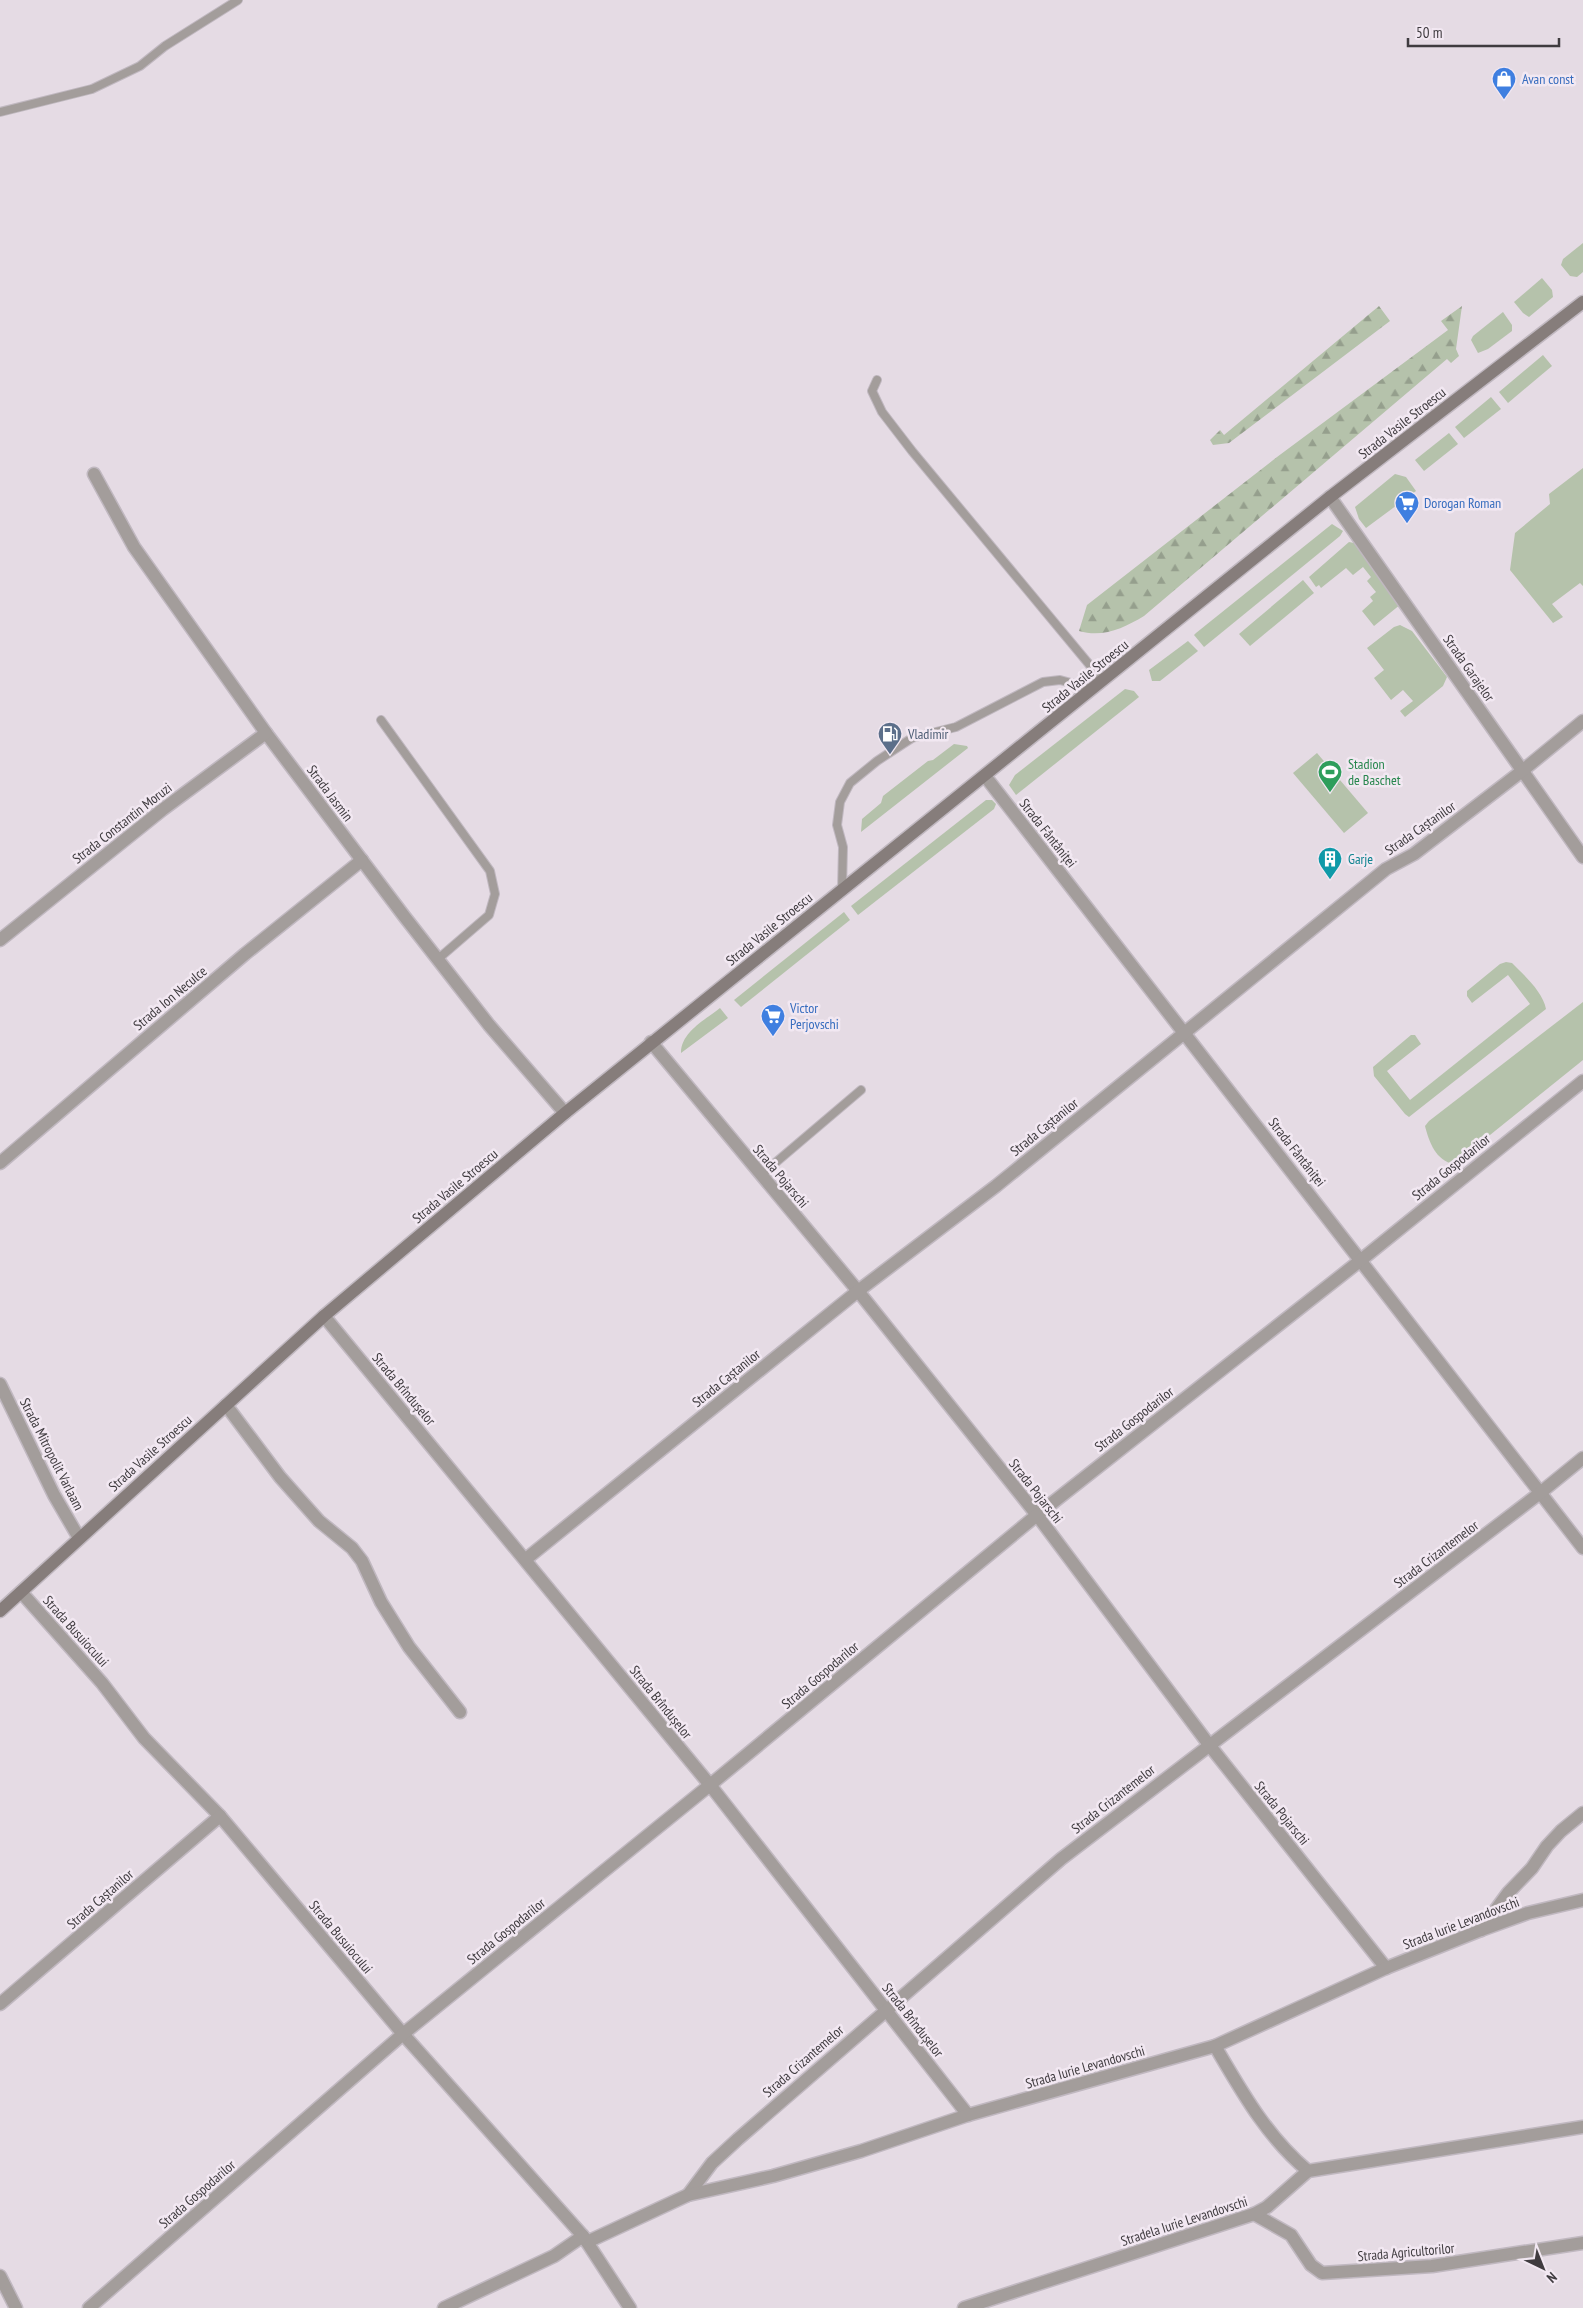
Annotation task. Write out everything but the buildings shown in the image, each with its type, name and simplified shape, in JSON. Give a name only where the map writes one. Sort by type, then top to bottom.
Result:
[{"type":"main road","name":"Strada Vasile Stroescu","points":[[0,1611],[324,1316],[564,1113],[1330,497],[1583,302]]},
{"type":"street","name":"Strada Jasmin","points":[[94,474],[134,547],[266,733],[489,1025],[564,1113]]},
{"type":"street","name":"Strada Garajelor","points":[[1330,497],[1583,857]]},
{"type":"street","name":"Strada Caștanilor","points":[[526,1559],[858,1292],[996,1186],[1386,869],[1414,854],[1522,771],[1583,721]]},
{"type":"street","name":"Strada Constantin Moruzi","points":[[0,940],[162,810],[266,733]]},
{"type":"street","name":"Strada Fântâniței","points":[[985,776],[1583,1548]]},
{"type":"street","name":"Strada Ion Neculce","points":[[0,1163],[238,961],[362,860]]},
{"type":"street","name":"Strada Pojarschi","points":[[651,1042],[858,1292],[1037,1515],[1210,1746],[1386,1968]]},
{"type":"street","name":"Strada Gospodarilor","points":[[89,2308],[403,2034],[710,1786],[1037,1515],[1361,1260],[1583,1081]]},
{"type":"street","name":"Strada Brîndușelor","points":[[324,1316],[526,1559],[710,1786],[968,2115]]},
{"type":"street","name":"Strada Mitropolit Varlaam","points":[[0,1384],[54,1496],[79,1538]]},
{"type":"street","points":[[226,1405],[280,1477],[319,1520],[352,1548],[362,1561],[381,1602],[409,1647],[460,1712]]},
{"type":"street","name":"Strada Crizantemelor","points":[[688,2194],[712,2163],[1061,1858],[1210,1746],[1583,1458]]},
{"type":"street","name":"Strada Busuiocului","points":[[22,1592],[102,1683],[144,1738],[220,1816],[403,2034],[585,2239],[630,2308]]},
{"type":"street","points":[[1481,1930],[1508,1893],[1532,1868],[1547,1846],[1561,1831],[1583,1813]]},
{"type":"street","name":"Strada Caștanilor","points":[[0,2004],[220,1816]]},
{"type":"street","name":"Strada Iurie Levandovschi","points":[[444,2308],[554,2256],[585,2239],[688,2194],[773,2176],[861,2151],[968,2115],[1215,2046],[1386,1968],[1481,1930],[1528,1913],[1583,1900]]},
{"type":"street","points":[[1215,2046],[1267,2130],[1288,2154],[1308,2171],[1583,2127]]},
{"type":"street","name":"Stradela Iurie Levandovschi","points":[[964,2308],[1254,2214],[1267,2208],[1308,2171]]},
{"type":"street","name":"Strada Agricultorilor","points":[[1254,2214],[1292,2235],[1311,2264],[1322,2273],[1432,2266],[1583,2243]]},
{"type":"street","points":[[0,2276],[16,2308]]},
{"type":"lane","points":[[0,112],[92,89],[140,66],[165,46],[238,0]]},
{"type":"lane","points":[[877,380],[872,392],[882,412],[1098,685]]},
{"type":"lane","points":[[842,890],[843,847],[837,825],[840,802],[850,783],[877,761],[912,738],[956,727],[1043,682],[1060,680],[1098,685]]},
{"type":"lane","points":[[381,720],[490,871],[495,894],[489,915],[438,959]]},
{"type":"lane","points":[[761,1175],[861,1090]]},
{"type":"green space","points":[[1583,243],[1583,272],[1577,277],[1570,276],[1561,265],[1563,259]]},
{"type":"green space","points":[[1542,278],[1552,290],[1553,297],[1529,317],[1514,302]]},
{"type":"green space","points":[[1379,306],[1390,321],[1229,443],[1213,445],[1210,440],[1220,430],[1224,435]]},
{"type":"green space","points":[[1462,306],[1456,349],[1459,356],[1451,363],[1447,359],[1144,616],[1113,631],[1088,633],[1079,631],[1087,605],[1277,457],[1448,330],[1441,321]]},
{"type":"green space","points":[[1503,312],[1512,325],[1512,331],[1488,349],[1478,353],[1471,340],[1473,336]]},
{"type":"green space","points":[[1543,355],[1552,366],[1508,403],[1499,392]]},
{"type":"green space","points":[[1491,397],[1501,409],[1464,438],[1455,427]]},
{"type":"green space","points":[[1449,433],[1458,444],[1424,471],[1415,460]]},
{"type":"green space","points":[[1583,468],[1583,586],[1580,583],[1552,604],[1563,617],[1553,623],[1510,570],[1515,533],[1550,504],[1549,494]]},
{"type":"green space","points":[[1395,474],[1406,477],[1416,491],[1366,528],[1359,519],[1355,507]]},
{"type":"green space","points":[[1332,524],[1343,531],[1340,536],[1204,647],[1194,635],[1196,633]]},
{"type":"green space","points":[[1349,542],[1354,543],[1401,604],[1374,626],[1362,611],[1373,601],[1370,597],[1376,592],[1367,581],[1371,577],[1363,567],[1353,575],[1346,568],[1321,588],[1319,585],[1316,587],[1309,577]]},
{"type":"green space","points":[[1303,580],[1314,593],[1250,646],[1239,634]]},
{"type":"green space","points":[[1400,625],[1412,631],[1447,677],[1443,686],[1405,717],[1400,711],[1413,701],[1403,690],[1391,700],[1374,678],[1384,670],[1367,648],[1394,627]]},
{"type":"green space","points":[[1188,641],[1198,651],[1160,681],[1152,681],[1149,670]]},
{"type":"green space","points":[[1125,689],[1134,691],[1139,697],[1016,795],[1009,785],[1015,775]]},
{"type":"green space","points":[[954,744],[967,746],[968,748],[861,832],[862,819],[881,803],[883,796],[928,761],[933,760]]},
{"type":"green space","name":"Stadion de Baschet","points":[[1317,753],[1368,813],[1344,833],[1293,773]]},
{"type":"green space","points":[[986,800],[992,800],[996,804],[994,809],[858,915],[851,906]]},
{"type":"green space","points":[[844,912],[850,920],[741,1007],[734,1000]]},
{"type":"green space","points":[[1512,963],[1532,984],[1541,996],[1546,1009],[1409,1117],[1374,1076],[1373,1067],[1411,1035],[1415,1035],[1421,1044],[1387,1071],[1410,1100],[1530,1004],[1508,975],[1472,1003],[1467,996],[1467,991],[1500,964]]},
{"type":"green space","points":[[1583,1002],[1583,1060],[1454,1164],[1442,1159],[1434,1150],[1429,1138],[1425,1126],[1429,1121]]},
{"type":"green space","points":[[720,1008],[728,1018],[681,1053],[682,1046],[689,1033]]},
{"type":"place","name":"Avan const","points":[[1504,100]]},
{"type":"place","name":"Dorogan Roman","points":[[1407,524]]},
{"type":"place","name":"Vladimir","points":[[890,755]]},
{"type":"place","name":"Stadion de Baschet","points":[[1330,793]]},
{"type":"place","name":"Garje","points":[[1330,880]]},
{"type":"place","name":"Victor Perjovschi","points":[[773,1037]]}]
